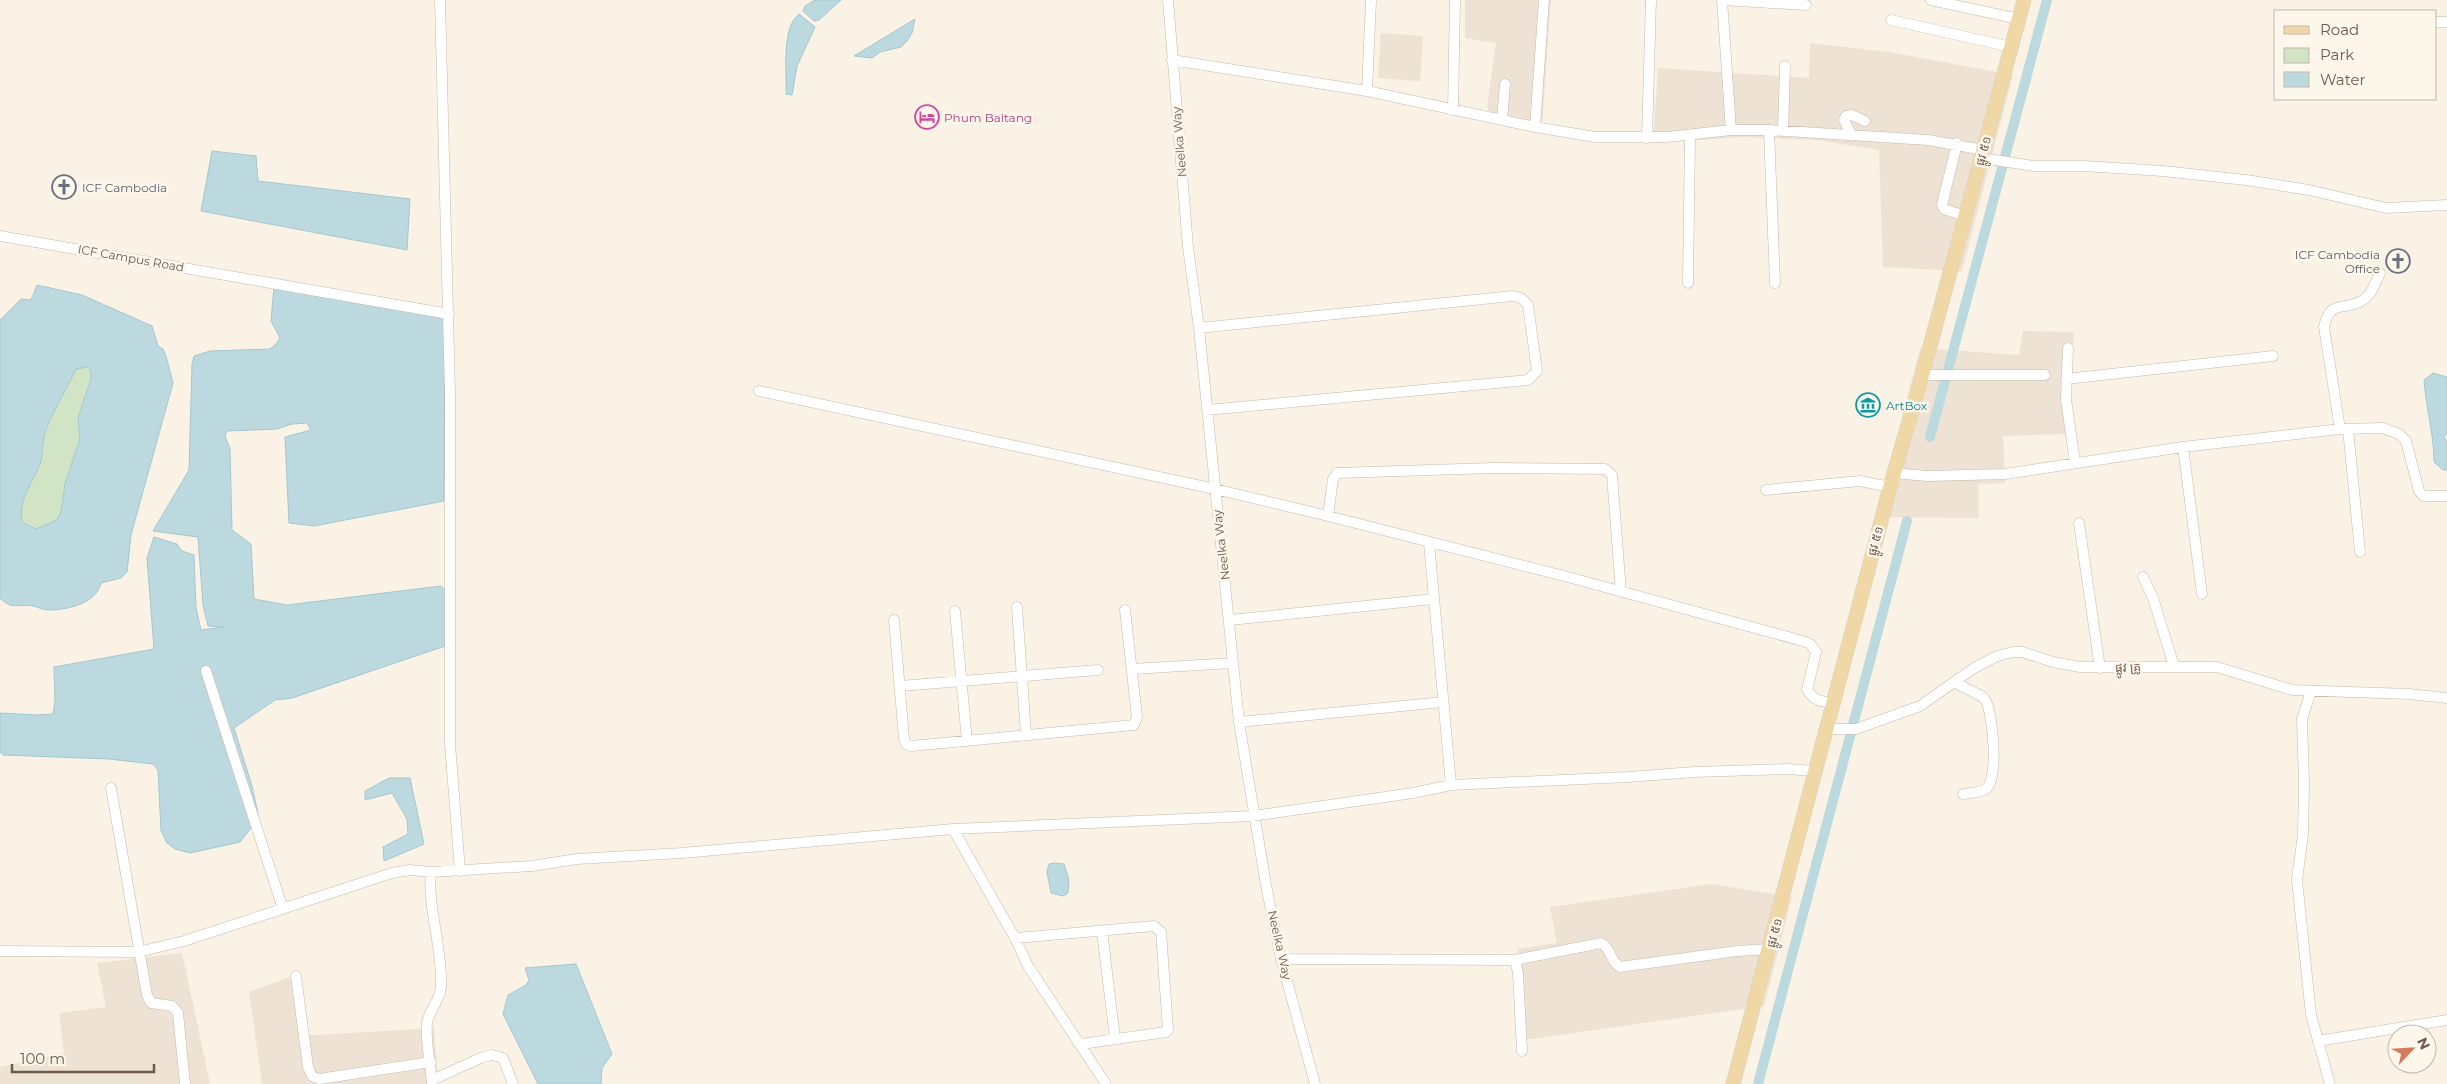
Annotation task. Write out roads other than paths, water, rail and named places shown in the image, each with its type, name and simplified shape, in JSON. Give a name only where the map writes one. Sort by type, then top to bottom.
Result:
[{"type":"main road","name":"ផ្លូវ ៥១","points":[[1734,1084],[1816,771],[1832,730],[1835,703],[1885,486],[1894,473],[1928,375],[1956,213],[1975,150],[2007,16],[2024,0]]},
{"type":"street","points":[[440,0],[449,314],[450,744],[460,871]]},
{"type":"street","name":"Neelka Way","points":[[1168,0],[1188,247],[1199,328],[1239,722],[1253,816],[1281,959],[1314,1084]]},
{"type":"street","points":[[1367,91],[1371,0]]},
{"type":"street","points":[[1452,110],[1455,0]]},
{"type":"street","points":[[1535,127],[1544,0]]},
{"type":"street","points":[[1647,138],[1651,0]]},
{"type":"street","points":[[1731,130],[1722,0],[1806,5]]},
{"type":"street","points":[[1931,0],[2007,16]]},
{"type":"street","points":[[1891,20],[2001,45]]},
{"type":"street","points":[[1172,60],[1367,91],[1535,127],[1595,136],[1647,138],[1690,136],[1731,130],[1769,130],[1852,136],[1975,150],[2011,164],[2163,171],[2246,180],[2309,190],[2386,208],[2447,205]]},
{"type":"street","points":[[1783,131],[1785,66]]},
{"type":"street","points":[[1502,120],[1504,84]]},
{"type":"street","points":[[1852,136],[1844,120],[1846,116],[1852,115],[1866,121]]},
{"type":"street","points":[[1769,130],[1774,283]]},
{"type":"street","points":[[1688,283],[1690,136]]},
{"type":"street","points":[[1956,213],[1943,208],[1942,200],[1975,150]]},
{"type":"street","name":"ICF Campus Road","points":[[0,236],[449,314]]},
{"type":"street","points":[[2360,552],[2344,429],[2324,327],[2326,316],[2332,309],[2362,301],[2370,294],[2380,273]]},
{"type":"street","points":[[1199,328],[1513,296],[1521,298],[1528,305],[1537,371],[1528,380],[1207,410]]},
{"type":"street","points":[[2068,348],[2066,379],[2068,419],[2075,463]]},
{"type":"street","points":[[2066,379],[2273,356]]},
{"type":"street","points":[[1928,375],[2045,375]]},
{"type":"street","points":[[759,391],[1214,489],[1328,516],[1621,592],[1810,644],[1816,652],[1807,690],[1811,697],[1835,703]]},
{"type":"street","points":[[1894,473],[1927,476],[2006,474],[2182,447],[2344,429],[2384,428],[2399,434],[2409,449],[2419,491],[2423,496],[2447,496]]},
{"type":"street","points":[[2182,447],[2202,594]]},
{"type":"street","points":[[1328,516],[1334,479],[1337,474],[1493,468],[1604,469],[1612,475],[1621,592]]},
{"type":"street","points":[[1766,490],[1869,482],[1885,486]]},
{"type":"street","points":[[2078,523],[2100,668]]},
{"type":"street","points":[[1429,543],[1451,785]]},
{"type":"street","points":[[2143,577],[2151,592],[2174,666]]},
{"type":"street","points":[[1230,620],[1433,599]]},
{"type":"street","points":[[1018,607],[1026,736]]},
{"type":"street","points":[[894,620],[906,744],[967,741],[1134,725],[1137,717],[1125,610]]},
{"type":"street","points":[[955,611],[967,741]]},
{"type":"street","name":"ផ្លូវ គ្រូ","points":[[1832,730],[1856,730],[1920,706],[1987,661],[2014,652],[2022,652],[2066,665],[2100,668],[2217,667],[2284,689],[2410,694],[2447,698]]},
{"type":"street","points":[[1132,669],[1234,663]]},
{"type":"street","points":[[900,686],[1098,670]]},
{"type":"street","points":[[206,671],[283,909]]},
{"type":"street","points":[[1954,682],[1983,697],[1986,701],[1993,752],[1994,774],[1990,783],[1985,790],[1963,794]]},
{"type":"street","points":[[2311,691],[2302,719],[2303,834],[2297,880],[2311,1015],[2330,1084]]},
{"type":"street","points":[[1239,722],[1443,702]]},
{"type":"street","points":[[0,951],[138,952],[184,941],[392,873],[410,870],[432,872],[532,866],[576,859],[682,853],[953,829],[1253,816],[1413,793],[1451,785],[1704,772],[1787,769],[1816,771]]},
{"type":"street","points":[[111,788],[147,995],[151,1003],[172,1006],[178,1014],[185,1084]]},
{"type":"street","points":[[953,829],[1015,938],[1028,966],[1106,1084]]},
{"type":"street","points":[[432,872],[430,884],[439,944],[441,988],[438,1001],[428,1020],[427,1030],[432,1082],[492,1055],[502,1058],[513,1084]]},
{"type":"street","points":[[1015,938],[1154,926],[1161,932],[1168,1030],[1166,1032],[1081,1044]]},
{"type":"street","points":[[1102,931],[1114,1039]]},
{"type":"street","points":[[1281,959],[1515,960],[1596,943],[1605,945],[1615,963],[1620,967],[1737,951],[1770,950]]},
{"type":"street","points":[[1515,960],[1518,973],[1522,1051]]},
{"type":"street","points":[[296,976],[308,1067],[312,1076],[319,1080],[431,1062]]},
{"type":"street","points":[[2318,1041],[2447,1020]]},
{"type":"water","points":[[815,0],[841,0],[819,20],[814,21],[803,11],[805,6]]},
{"type":"water","points":[[799,14],[815,27],[797,66],[792,95],[786,94],[786,51],[790,29],[793,21]]},
{"type":"water","points":[[915,19],[912,33],[901,47],[880,52],[872,58],[854,56]]},
{"type":"water","points":[[212,151],[256,156],[258,181],[410,199],[407,250],[201,211]]},
{"type":"water","points":[[37,285],[82,295],[152,326],[158,346],[163,349],[166,356],[173,383],[131,535],[127,572],[121,578],[101,583],[98,590],[87,601],[72,607],[56,610],[46,610],[28,605],[12,605],[0,598],[0,320],[21,299],[31,300]],"holes":[[[88,367],[91,371],[91,379],[78,418],[80,438],[65,484],[61,512],[57,520],[36,529],[22,522],[21,514],[24,499],[40,464],[46,429],[76,369]]]},
{"type":"water","points":[[274,287],[445,317],[444,501],[314,526],[289,523],[285,437],[311,430],[307,423],[292,424],[277,429],[227,431],[225,436],[230,449],[232,530],[251,544],[254,599],[287,605],[441,586],[447,592],[448,645],[292,698],[275,700],[234,728],[252,786],[258,814],[256,822],[240,842],[190,853],[175,849],[167,843],[161,831],[158,770],[153,764],[109,759],[3,755],[0,752],[0,713],[53,714],[55,701],[54,667],[154,649],[147,558],[154,537],[177,544],[182,551],[194,555],[196,608],[201,630],[224,627],[208,626],[203,605],[198,537],[153,531],[189,470],[192,364],[194,356],[210,351],[270,349],[276,344],[280,338],[271,321]]},
{"type":"water","points":[[2433,373],[2447,377],[2447,433],[2444,437],[2447,442],[2447,470],[2443,470],[2434,462],[2433,441],[2424,380]]},
{"type":"water","points":[[389,778],[410,778],[424,844],[384,861],[383,847],[408,834],[407,819],[392,793],[365,800],[365,791]]},
{"type":"water","points":[[1049,864],[1064,864],[1069,880],[1068,893],[1063,896],[1051,893],[1047,872]]},
{"type":"water","points":[[576,964],[612,1054],[602,1068],[601,1084],[538,1084],[503,1014],[508,995],[526,985],[529,980],[525,968]]},
{"type":"waterway","points":[[1930,437],[2047,0]]},
{"type":"waterway","points":[[1758,1084],[1907,521]]},
{"type":"place","name":"Phum Baitang","points":[[927,117]]},
{"type":"place","name":"ICF Cambodia","points":[[64,187]]},
{"type":"place","name":"ICF Cambodia Office","points":[[2398,261]]},
{"type":"place","name":"ArtBox","points":[[1868,405]]}]
